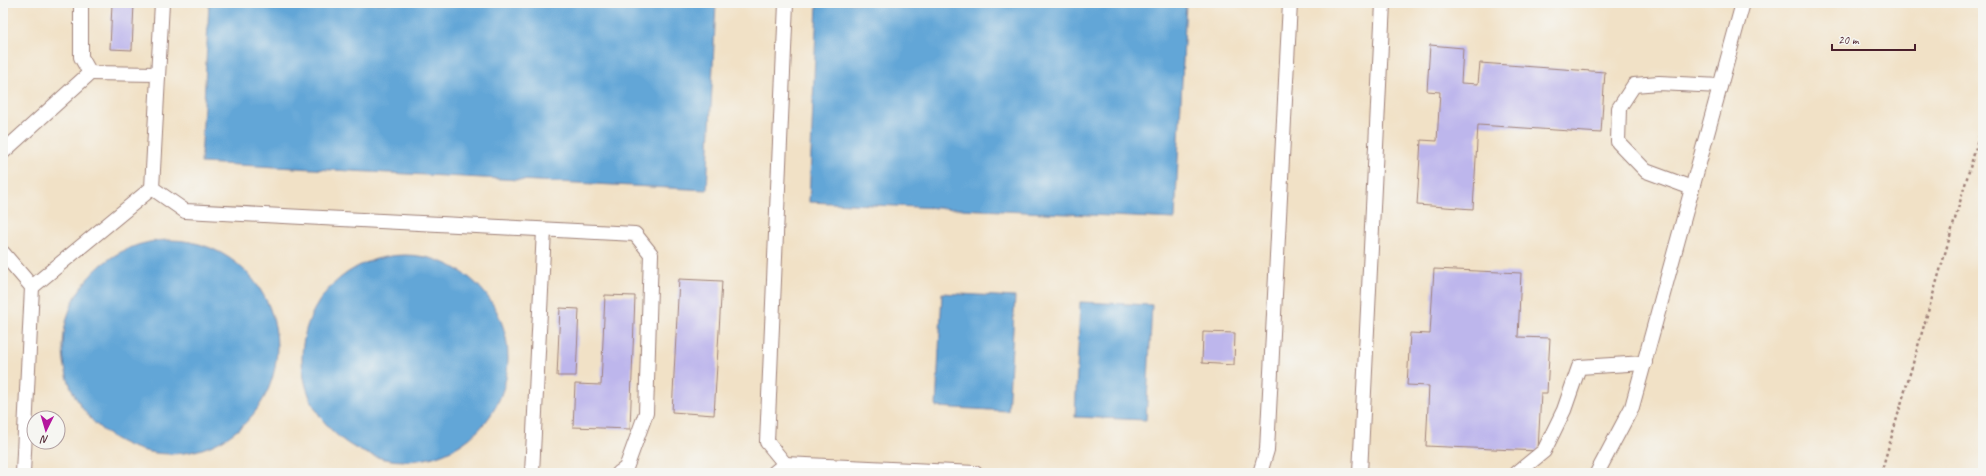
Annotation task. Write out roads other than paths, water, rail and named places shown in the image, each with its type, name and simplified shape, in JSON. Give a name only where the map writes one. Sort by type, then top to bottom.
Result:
[{"type":"lane","points":[[81,3],[81,57],[90,73]]},
{"type":"lane","points":[[32,287],[152,188],[162,3]]},
{"type":"lane","points":[[785,464],[767,442],[786,3]]},
{"type":"lane","points":[[1260,473],[1267,450],[1290,3]]},
{"type":"lane","points":[[1360,473],[1383,3]]},
{"type":"lane","points":[[1597,473],[1632,407],[1743,3]]},
{"type":"lane","points":[[3,152],[90,73],[158,74]]},
{"type":"lane","points":[[1692,188],[1646,171],[1618,142],[1619,108],[1634,85],[1659,83],[1720,86]]},
{"type":"lane","points":[[152,188],[186,211],[635,234],[651,254],[646,413],[626,468],[619,473]]},
{"type":"lane","points":[[532,473],[544,230]]},
{"type":"lane","points":[[3,253],[32,287],[23,473]]},
{"type":"lane","points":[[1517,473],[1544,451],[1564,410],[1579,366],[1645,362]]},
{"type":"lane","points":[[774,473],[785,464],[975,473]]},
{"type":"water","points":[[209,3],[716,3],[707,190],[201,163]]},
{"type":"water","points":[[817,3],[1186,3],[1175,219],[809,202]]},
{"type":"water","points":[[160,240],[180,240],[211,248],[229,258],[246,271],[259,288],[269,306],[275,326],[277,347],[275,368],[269,388],[259,406],[246,423],[229,436],[211,446],[180,454],[160,454],[129,446],[102,430],[87,415],[71,388],[63,357],[63,337],[71,306],[87,279],[102,264],[129,248]]},
{"type":"water","points":[[395,255],[415,255],[435,259],[454,267],[478,285],[496,309],[504,328],[508,348],[508,368],[504,388],[496,407],[478,431],[454,449],[435,457],[415,461],[395,461],[375,457],[356,449],[340,438],[325,423],[314,407],[306,388],[302,368],[302,348],[306,328],[314,309],[325,293],[340,278],[356,267],[375,259]]},
{"type":"water","points":[[942,293],[1015,297],[1008,411],[936,407]]},
{"type":"water","points":[[1080,302],[1152,305],[1146,420],[1075,417]]}]
